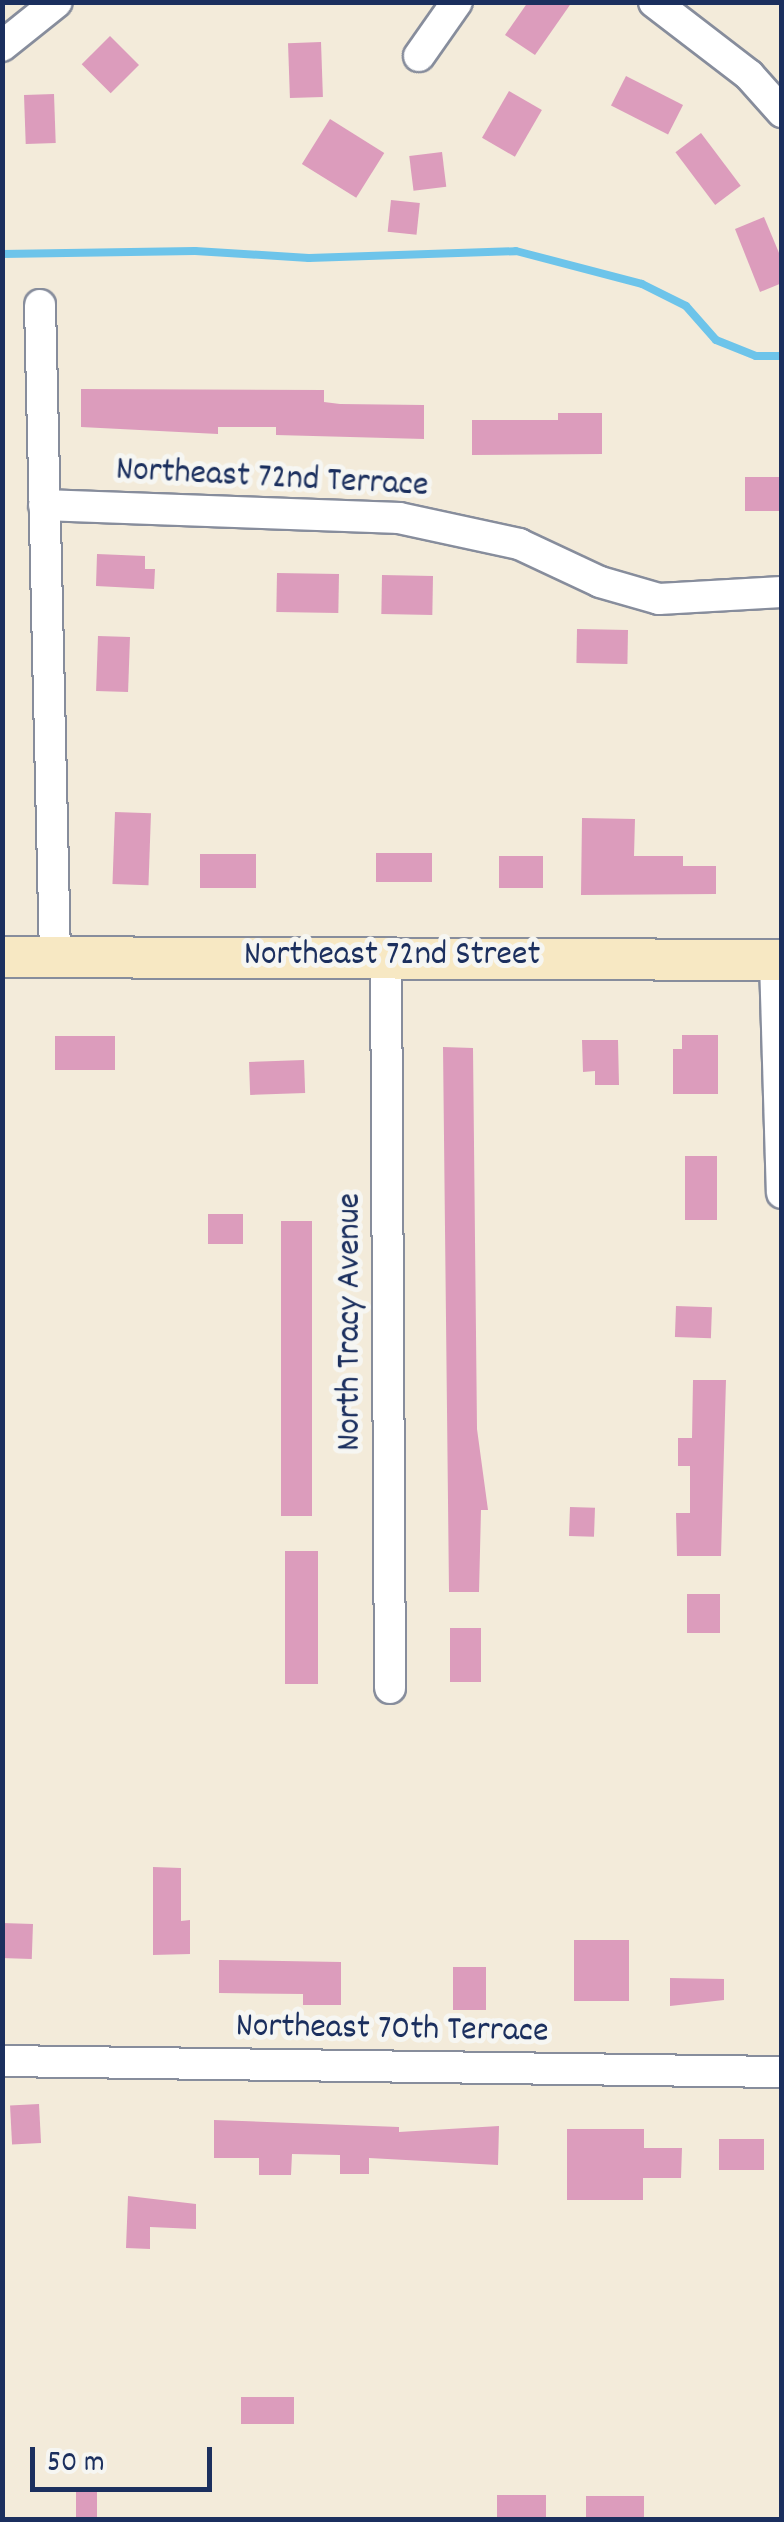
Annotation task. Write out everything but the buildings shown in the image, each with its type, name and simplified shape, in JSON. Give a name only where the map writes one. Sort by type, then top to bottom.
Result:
[{"type":"main road","name":"Northeast 72nd Street","points":[[2,956],[386,954],[778,961]]},
{"type":"street","points":[[2,46],[57,2]]},
{"type":"street","points":[[418,56],[456,2]]},
{"type":"street","points":[[670,7],[748,75],[782,112]]},
{"type":"street","points":[[40,306],[55,957]]},
{"type":"street","name":"Northeast 72nd Terrace","points":[[44,505],[400,518],[519,544],[600,582],[659,599],[782,592]]},
{"type":"street","name":"North Tracy Avenue","points":[[386,954],[390,1688]]},
{"type":"street","points":[[778,961],[782,1193]]},
{"type":"street","name":"Northeast 70th Terrace","points":[[2,2061],[782,2072]]},
{"type":"waterway","points":[[2,254],[195,251],[309,258],[516,251],[642,284],[686,306],[716,340],[756,356],[782,356]]}]
